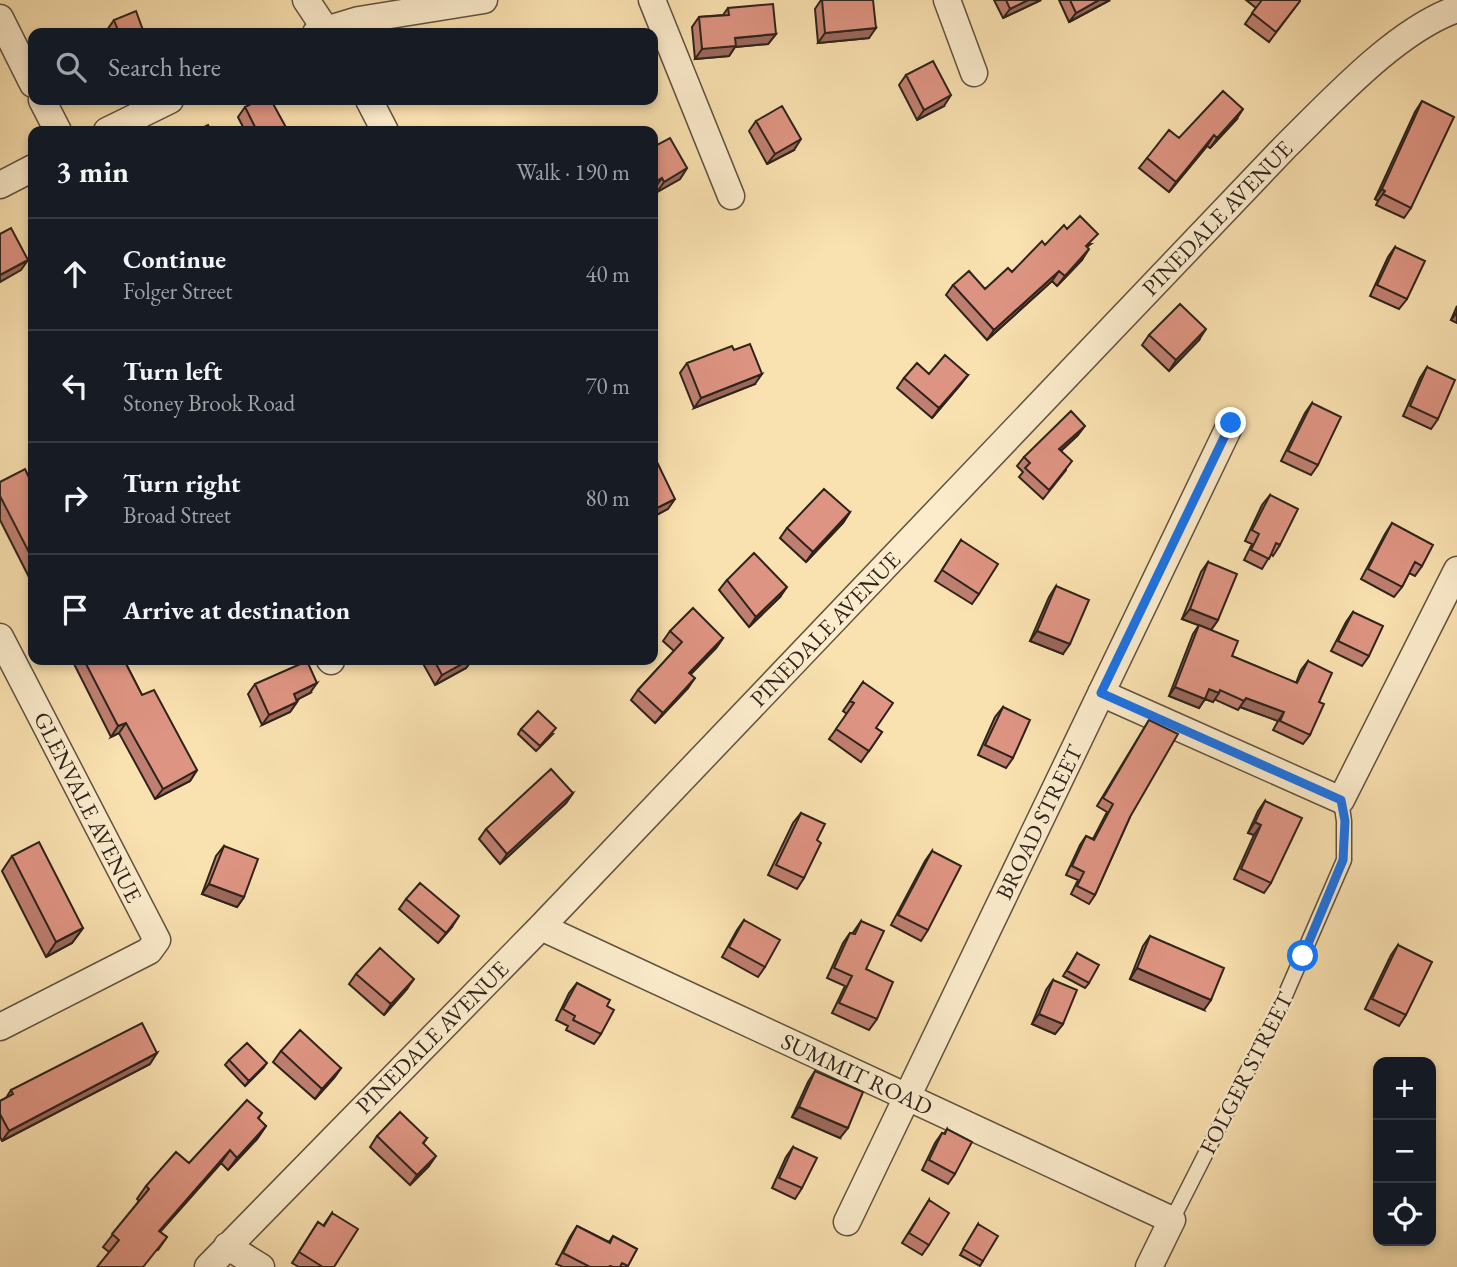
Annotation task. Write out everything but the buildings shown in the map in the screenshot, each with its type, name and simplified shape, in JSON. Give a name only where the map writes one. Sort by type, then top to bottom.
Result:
[{"type":"street","points":[[306,0],[321,28]]},
{"type":"street","points":[[337,28],[379,16],[484,0]]},
{"type":"street","points":[[652,0],[730,196]]},
{"type":"street","points":[[947,0],[974,73]]},
{"type":"street","name":"PINEDALE AVENUE","points":[[208,1267],[541,927],[1285,146],[1353,81],[1396,46],[1429,21],[1457,9]]},
{"type":"street","points":[[0,18],[28,74]]},
{"type":"street","points":[[44,105],[55,126]]},
{"type":"street","points":[[117,126],[160,105]]},
{"type":"street","points":[[371,105],[382,126]]},
{"type":"street","points":[[0,185],[28,170]]},
{"type":"street","name":"BROAD STREET","points":[[847,1222],[1231,423]]},
{"type":"street","points":[[1101,693],[1341,800],[1457,570]]},
{"type":"street","name":"GLENVALE AVENUE","points":[[0,637],[157,940],[149,951],[0,1027]]},
{"type":"street","name":"SUMMIT ROAD","points":[[541,927],[1172,1220]]},
{"type":"street","name":"FOLGER STREET","points":[[1149,1267],[1172,1220]]},
{"type":"street","points":[[228,1246],[261,1267]]},
{"type":"lane","name":"FOLGER STREET","points":[[1172,1220],[1285,996],[1343,860],[1345,821],[1341,800]]},
{"type":"route","points":[[1231,423],[1101,693],[1341,800],[1345,821],[1343,860],[1303,956]]}]
